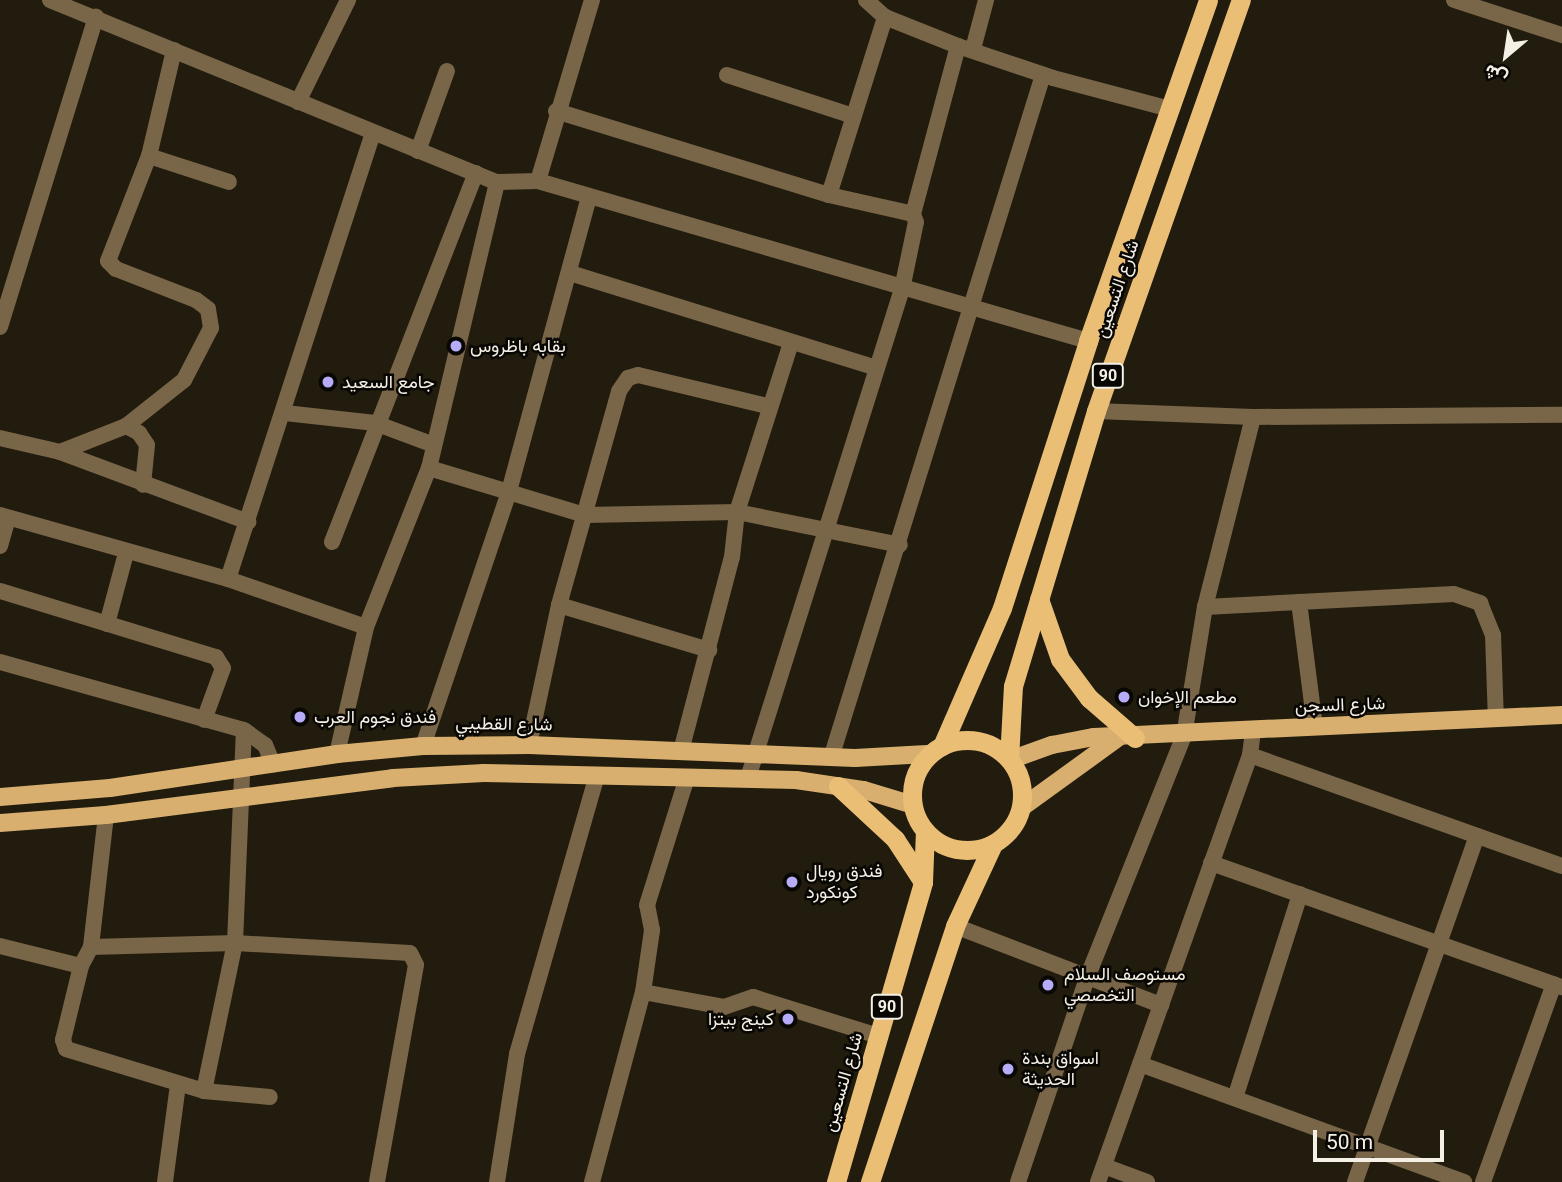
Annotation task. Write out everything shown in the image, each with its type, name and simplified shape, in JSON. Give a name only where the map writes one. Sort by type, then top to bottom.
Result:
[{"type":"highway","name":"شارع التسعين","points":[[935,750],[1002,608],[1088,341],[1208,0]]},
{"type":"highway","name":"شارع التسعين","points":[[1009,760],[1013,686],[1096,411],[1241,0]]},
{"type":"highway","points":[[1039,599],[1060,659],[1089,698],[1127,738]]},
{"type":"highway","points":[[978,741],[1009,760],[1021,783],[1021,808],[1010,829],[993,844],[957,849],[925,831],[913,805],[914,782],[935,750],[978,741]]},
{"type":"highway","points":[[838,786],[895,839],[923,882]]},
{"type":"highway","name":"شارع التسعين","points":[[836,1182],[923,882],[925,831]]},
{"type":"highway","name":"90","points":[[870,1182],[955,926],[993,844]]},
{"type":"main road","name":"شارع السجن","points":[[1009,760],[1052,745],[1127,738],[1253,729],[1562,715]]},
{"type":"main road","points":[[1021,808],[1127,738]]},
{"type":"main road","name":"شارع القطيبي","points":[[0,797],[242,770],[337,754],[423,746],[529,745],[831,758],[935,750]]},
{"type":"main road","points":[[0,822],[106,815],[445,774],[748,778],[838,786],[913,805]]},
{"type":"street","points":[[50,0],[96,16],[298,102],[497,182],[538,181],[1088,341]]},
{"type":"street","points":[[298,102],[347,0]]},
{"type":"street","points":[[538,181],[556,111],[592,0]]},
{"type":"street","points":[[866,0],[885,17],[965,48],[1043,75],[1170,109]]},
{"type":"street","points":[[748,778],[874,367],[902,289],[916,222],[913,214],[965,48],[986,0]]},
{"type":"street","points":[[1454,0],[1562,35]]},
{"type":"street","points":[[0,327],[96,16]]},
{"type":"street","points":[[829,195],[885,17]]},
{"type":"street","points":[[60,452],[126,426],[184,380],[211,328],[208,309],[195,300],[116,269],[108,261],[149,156],[174,50]]},
{"type":"street","points":[[418,150],[447,71]]},
{"type":"street","points":[[727,75],[853,116]]},
{"type":"street","points":[[831,758],[900,545],[1043,75]]},
{"type":"street","points":[[556,111],[829,195],[913,214]]},
{"type":"street","points":[[228,579],[285,413],[373,133]]},
{"type":"street","points":[[149,156],[229,182]]},
{"type":"street","points":[[332,542],[375,422],[476,173]]},
{"type":"street","points":[[337,754],[366,627],[429,468],[497,182]]},
{"type":"street","points":[[423,746],[508,495],[589,197]]},
{"type":"street","points":[[570,273],[874,367]]},
{"type":"street","points":[[681,751],[732,557],[737,512],[767,407],[791,343]]},
{"type":"street","points":[[529,745],[559,605],[619,391],[628,378],[638,375],[767,407]]},
{"type":"street","points":[[1096,411],[1254,417],[1562,415]]},
{"type":"street","points":[[285,413],[375,422],[434,445]]},
{"type":"street","points":[[1018,1182],[1087,978],[1184,736],[1205,607],[1254,417]]},
{"type":"street","points":[[126,426],[139,433],[147,445],[143,485]]},
{"type":"street","points":[[0,438],[60,452],[248,522]]},
{"type":"street","points":[[429,468],[508,495],[585,515],[737,512],[825,527],[900,545]]},
{"type":"street","points":[[0,546],[4,517],[126,553],[228,579],[366,627]]},
{"type":"street","points":[[107,624],[126,553]]},
{"type":"street","points":[[0,591],[216,657],[223,668],[204,720]]},
{"type":"street","points":[[1205,607],[1454,594],[1480,603],[1493,635],[1496,719]]},
{"type":"street","points":[[1300,602],[1315,727]]},
{"type":"street","points":[[559,605],[709,650]]},
{"type":"street","points":[[0,662],[244,730],[265,745],[272,764]]},
{"type":"street","points":[[1098,1182],[1250,755],[1253,729]]},
{"type":"street","points":[[204,1091],[235,943],[244,730]]},
{"type":"street","points":[[1250,755],[1562,866]]},
{"type":"street","points":[[497,1182],[517,1054],[597,775]]},
{"type":"street","points":[[592,1182],[643,992],[652,930],[647,905],[687,777]]},
{"type":"street","points":[[106,815],[92,947],[81,966],[63,1040],[66,1049],[204,1091],[270,1097]]},
{"type":"street","points":[[1355,1182],[1477,836]]},
{"type":"street","points":[[1212,863],[1558,985],[1483,1182]]},
{"type":"street","points":[[1235,1098],[1300,894]]},
{"type":"street","points":[[955,926],[1161,1005]]},
{"type":"street","points":[[92,947],[235,943],[411,953],[416,965],[377,1182]]},
{"type":"street","points":[[0,946],[81,966]]},
{"type":"street","points":[[643,992],[724,1007],[753,998],[878,1036]]},
{"type":"street","points":[[1140,1064],[1464,1182]]},
{"type":"street","points":[[165,1182],[178,1084]]},
{"type":"street","points":[[1104,1166],[1147,1182]]},
{"type":"place","name":"بقابه باظروس","points":[[456,346]]},
{"type":"place","name":"جامع السعيد","points":[[328,382]]},
{"type":"place","name":"مطعم الإخوان","points":[[1124,697]]},
{"type":"place","name":"فندق نجوم العرب","points":[[300,717]]},
{"type":"place","name":"فندق رويال كونكورد","points":[[792,882]]},
{"type":"place","name":"مستوصف السلام التخصصي","points":[[1048,985]]},
{"type":"place","name":"كينج بيتزا","points":[[788,1019]]},
{"type":"place","name":"اسواق بندة الحديثة","points":[[1008,1069]]}]
